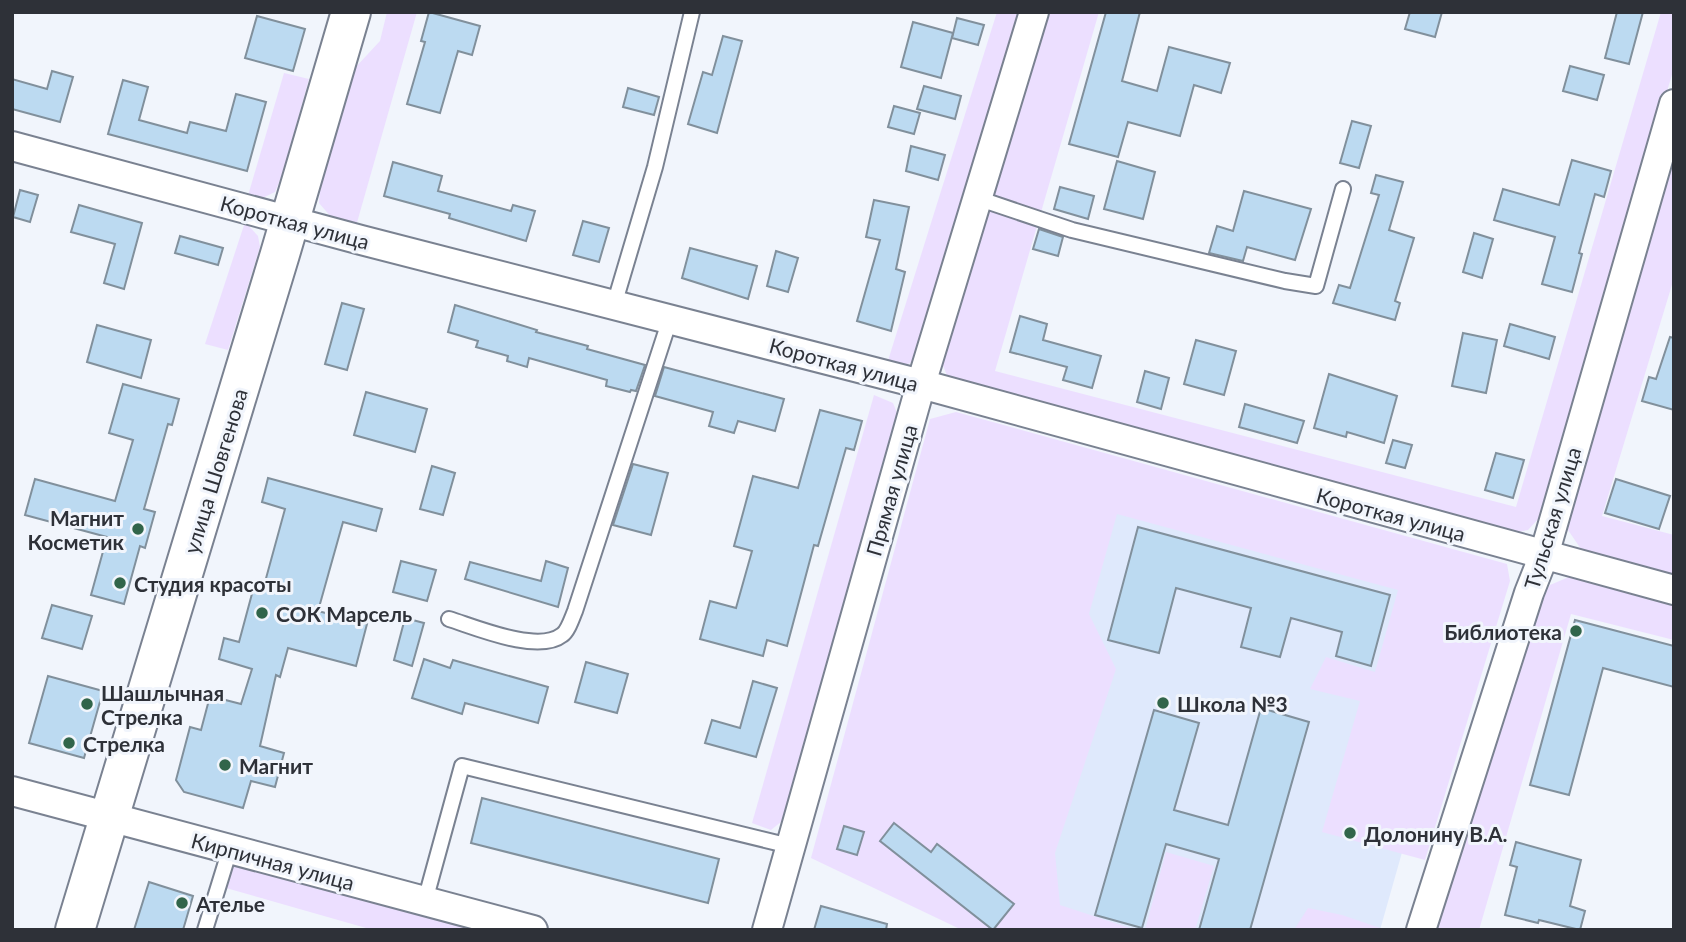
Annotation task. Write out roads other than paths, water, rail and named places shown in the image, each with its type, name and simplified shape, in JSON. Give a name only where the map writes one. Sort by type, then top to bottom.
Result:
[{"type":"main road","name":"улица Шовгенова","points":[[75,930],[351,12]]},
{"type":"street","name":"Прямая улица","points":[[767,930],[921,384],[1034,12]]},
{"type":"street","name":"Тульская улица","points":[[1421,930],[1529,593],[1544,555],[1674,104]]},
{"type":"street","name":"Короткая улица","points":[[12,146],[290,221],[921,384],[1674,590]]},
{"type":"street","name":"Кирпичная улица","points":[[12,791],[533,930]]},
{"type":"lane","points":[[614,305],[655,167],[692,12]]},
{"type":"lane","points":[[977,198],[1072,229],[1285,281],[1316,286],[1343,189]]},
{"type":"lane","points":[[449,619],[505,637],[544,643],[563,635],[575,611],[670,319]]},
{"type":"lane","points":[[425,901],[462,766],[790,846]]},
{"type":"lane","points":[[205,930],[230,849]]},
{"type":"place","name":"Магнит Косметик","points":[[138,529]]},
{"type":"place","name":"Студия красоты","points":[[120,583]]},
{"type":"place","name":"СОК Марсель","points":[[262,613]]},
{"type":"place","name":"Библиотека","points":[[1576,631]]},
{"type":"place","name":"Школа №3","points":[[1163,703]]},
{"type":"place","name":"Шашлычная Стрелка","points":[[87,704]]},
{"type":"place","name":"Стрелка","points":[[69,743]]},
{"type":"place","name":"Магнит","points":[[225,765]]},
{"type":"place","name":"Долонину В.А.","points":[[1350,833]]},
{"type":"place","name":"Ателье","points":[[182,903]]}]
